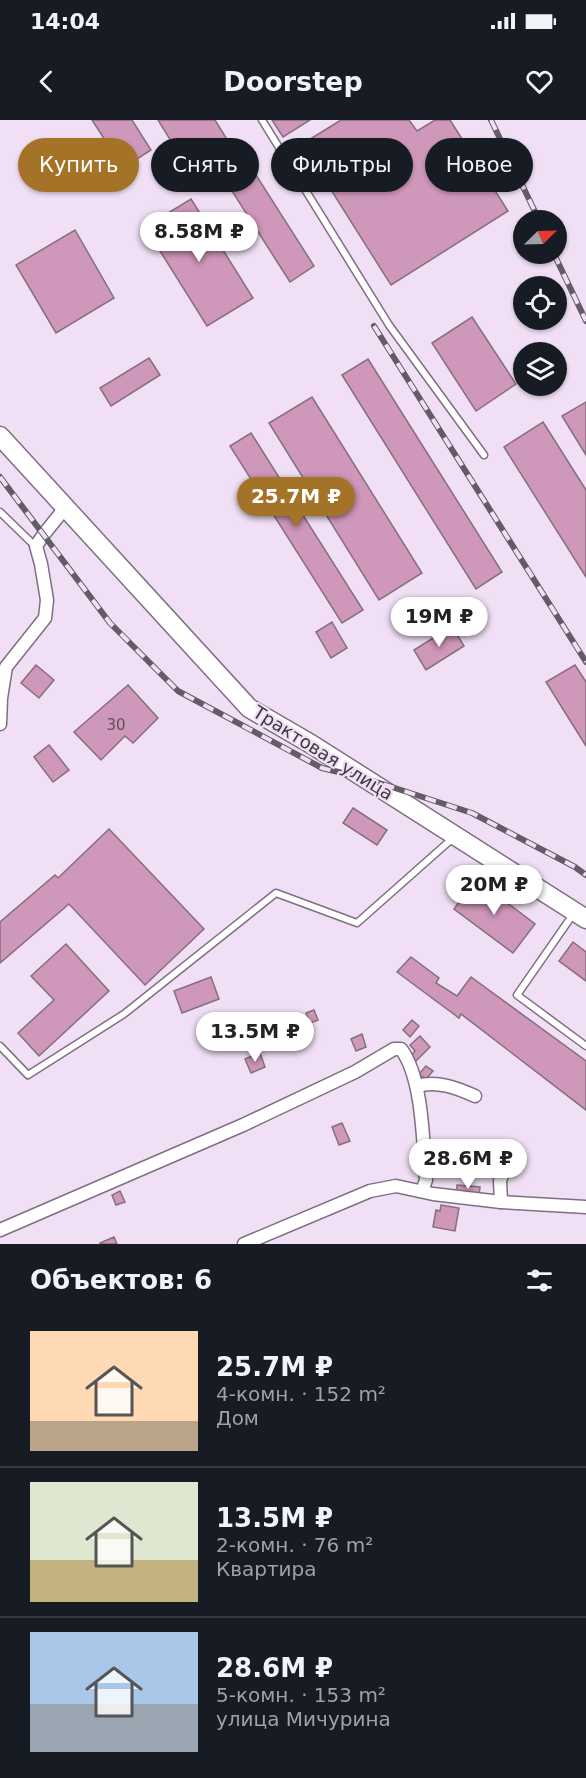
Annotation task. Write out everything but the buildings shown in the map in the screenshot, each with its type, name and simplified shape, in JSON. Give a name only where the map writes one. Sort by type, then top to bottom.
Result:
[{"type":"main road","name":"Трактовая улица","points":[[0,436],[249,708],[311,744],[580,915]]},
{"type":"street","points":[[0,724],[6,667],[45,618],[46,600],[36,546],[65,508]]},
{"type":"street","points":[[0,1230],[243,1125],[355,1072],[394,1049],[401,1049],[405,1054],[417,1086],[426,1180],[422,1191]]},
{"type":"street","points":[[417,1086],[429,1083],[457,1088],[475,1096]]},
{"type":"street","points":[[501,1202],[500,1181],[504,1170],[504,1159]]},
{"type":"street","points":[[244,1244],[268,1238],[370,1191],[396,1186],[433,1194],[501,1202],[586,1207]]},
{"type":"lane","points":[[262,120],[389,325],[484,455]]},
{"type":"lane","points":[[0,512],[36,546]]},
{"type":"lane","points":[[0,1046],[28,1075],[124,1014],[276,893],[357,923],[456,836]]},
{"type":"lane","points":[[580,915],[517,995],[586,1046]]},
{"type":"railway","points":[[491,120],[534,210]]},
{"type":"railway","points":[[559,264],[586,321]]},
{"type":"railway","points":[[374,326],[586,662]]},
{"type":"railway","points":[[0,477],[110,623],[178,691],[322,768],[367,779],[472,813],[586,875]]}]
